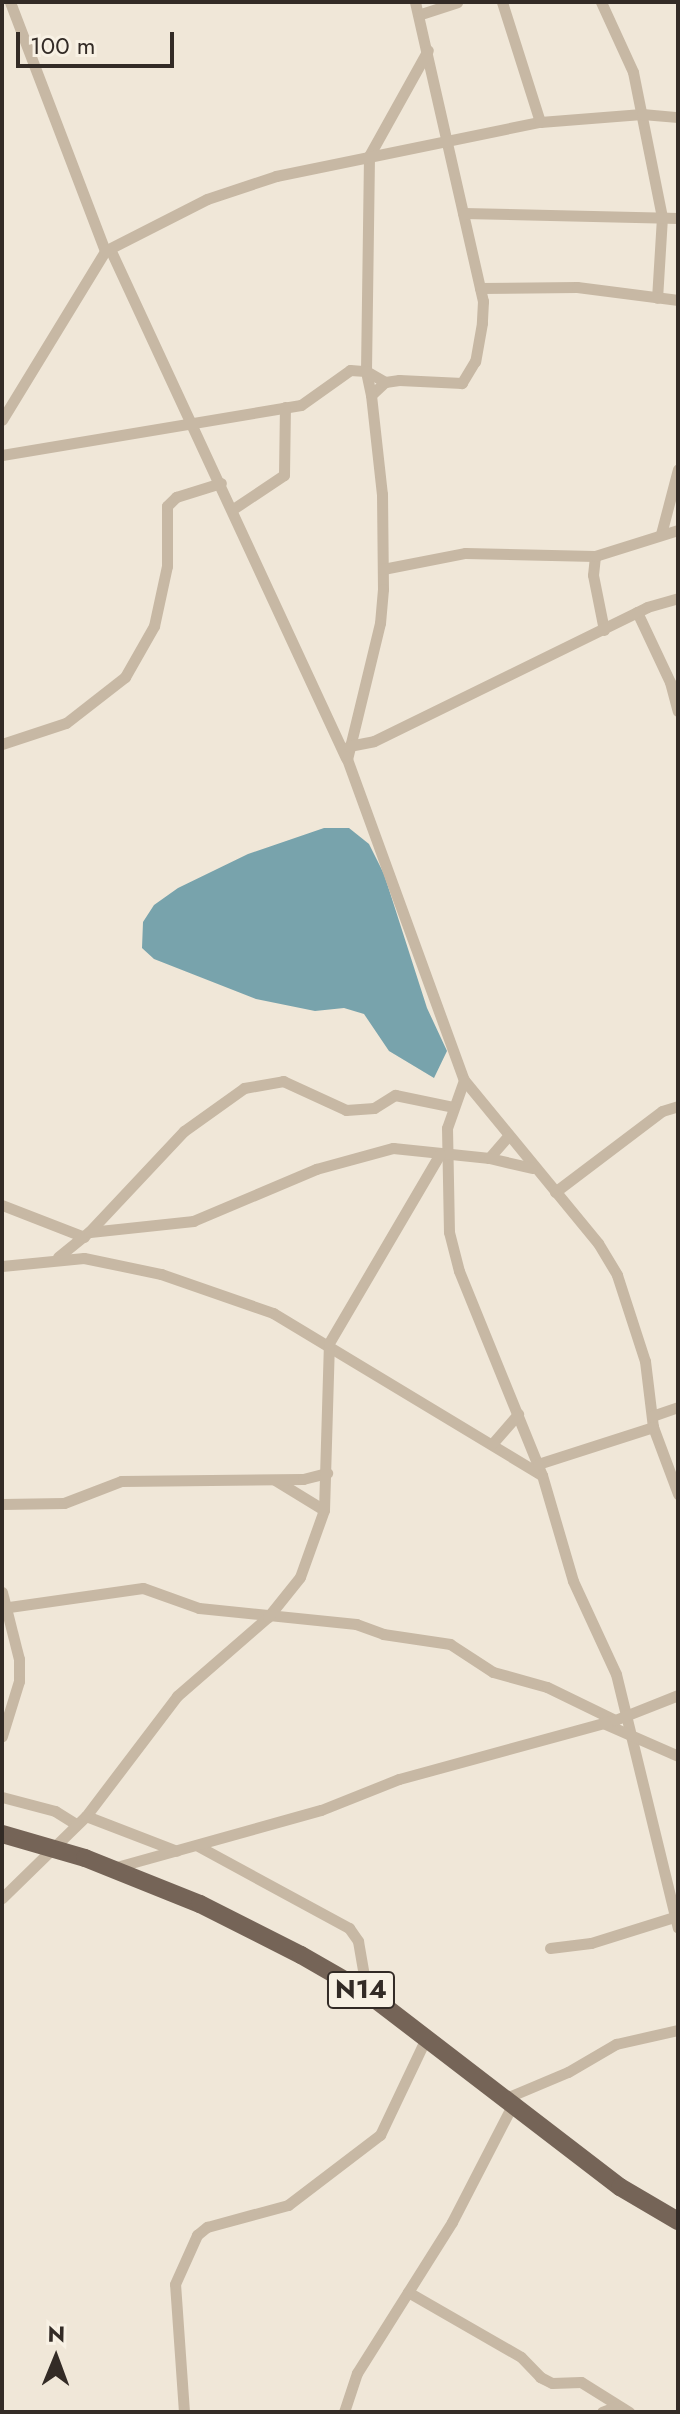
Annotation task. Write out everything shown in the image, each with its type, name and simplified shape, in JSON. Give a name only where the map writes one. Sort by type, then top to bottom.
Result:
[{"type":"main road","name":"N14","points":[[2,1834],[110,1869],[200,1904],[367,1993],[620,2187],[678,2221]]},
{"type":"street","points":[[10,2],[107,250],[348,753],[464,1080],[532,1168],[598,1243],[617,1275],[645,1361],[653,1422],[678,1494]]},
{"type":"street","points":[[2,455],[188,420],[301,405],[350,370],[366,371],[385,382],[462,383],[475,361],[483,301],[446,145],[421,14],[415,2]]},
{"type":"street","points":[[421,14],[457,2]]},
{"type":"street","points":[[502,2],[540,122]]},
{"type":"street","points":[[601,2],[633,72],[662,217],[657,298]]},
{"type":"street","points":[[348,753],[380,623],[383,569],[382,494],[366,371],[369,156],[428,50]]},
{"type":"street","points":[[2,420],[107,250],[243,184],[369,156],[446,145],[540,122],[642,114],[678,117]]},
{"type":"street","points":[[463,213],[678,218]]},
{"type":"street","points":[[480,288],[577,287],[678,300]]},
{"type":"street","points":[[371,395],[385,382]]},
{"type":"street","points":[[233,509],[284,475],[285,407]]},
{"type":"street","points":[[661,534],[678,469]]},
{"type":"street","points":[[2,744],[66,723],[125,677],[154,626],[167,566],[167,506],[176,497],[221,483]]},
{"type":"street","points":[[383,569],[465,553],[595,556],[678,530]]},
{"type":"street","points":[[595,556],[593,575],[604,630]]},
{"type":"street","points":[[348,753],[637,612],[678,598]]},
{"type":"street","points":[[637,612],[670,682],[678,711]]},
{"type":"street","points":[[464,1080],[447,1128],[445,1154],[451,1174],[449,1232],[459,1271],[540,1470],[573,1581],[616,1674],[633,1733],[676,1923],[591,1943],[550,1948]]},
{"type":"street","points":[[58,1257],[87,1234],[184,1131],[244,1088],[283,1081],[346,1110],[374,1108],[395,1095],[453,1107]]},
{"type":"street","points":[[555,1192],[662,1111],[678,1106]]},
{"type":"street","points":[[489,1158],[508,1136]]},
{"type":"street","points":[[2,1205],[87,1234],[193,1221],[374,1151],[489,1158],[532,1168]]},
{"type":"street","points":[[2,1898],[55,1850],[81,1820],[177,1696],[268,1617],[300,1577],[324,1510],[329,1343],[445,1154]]},
{"type":"street","points":[[451,1174],[476,1157]]},
{"type":"street","points":[[2,1266],[58,1257],[161,1274],[273,1313],[329,1343],[492,1444],[540,1470]]},
{"type":"street","points":[[540,1470],[653,1422],[678,1407]]},
{"type":"street","points":[[492,1444],[518,1414]]},
{"type":"street","points":[[2,1504],[64,1503],[121,1481],[275,1480],[327,1473]]},
{"type":"street","points":[[275,1480],[324,1510]]},
{"type":"street","points":[[5,1608],[143,1588],[199,1608],[268,1617],[330,1620],[450,1644],[493,1672],[547,1687],[678,1756]]},
{"type":"street","points":[[2,1592],[19,1681],[2,1736]]},
{"type":"street","points":[[110,1869],[321,1810],[399,1779],[609,1721],[678,1695]]},
{"type":"street","points":[[2,1797],[177,1851]]},
{"type":"street","points":[[198,1846],[298,1905],[349,1928],[358,1941],[367,1993]]},
{"type":"street","points":[[344,2412],[357,2373],[452,2222],[510,2101],[616,2044],[678,2030]]},
{"type":"street","points":[[184,2412],[175,2284],[197,2235],[207,2227],[288,2205],[380,2135],[426,2038]]},
{"type":"street","points":[[408,2292],[521,2357],[540,2377],[552,2383],[581,2382],[624,2409]]},
{"type":"street","points":[[602,2412],[624,2409]]},
{"type":"water","points":[[324,828],[349,828],[369,844],[384,874],[427,1008],[447,1051],[434,1078],[389,1051],[364,1014],[344,1008],[315,1011],[256,999],[154,959],[142,948],[143,922],[154,905],[178,888],[248,854]]}]
